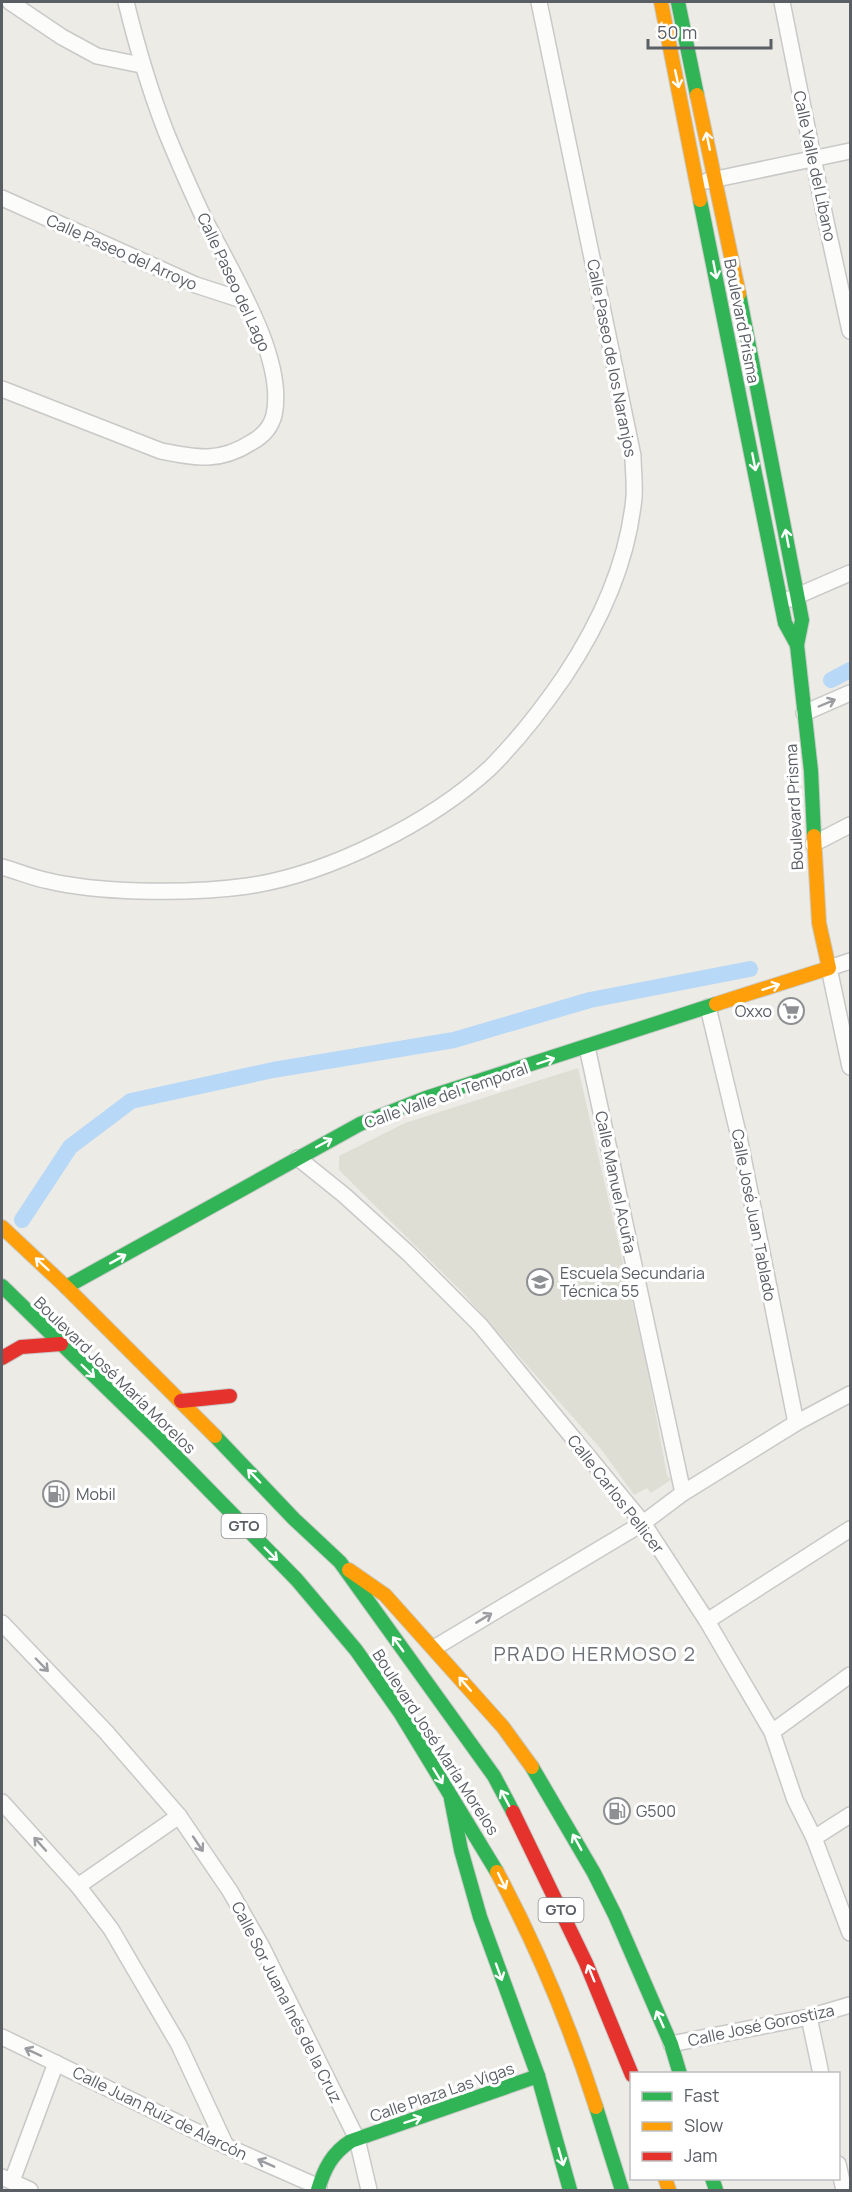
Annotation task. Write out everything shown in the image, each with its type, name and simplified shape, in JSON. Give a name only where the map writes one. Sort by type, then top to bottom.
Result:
[{"type":"street","points":[[10,2],[62,37],[98,56],[141,65]]},
{"type":"street","name":"Calle Paseo del Lago","points":[[2,389],[161,451],[187,456],[216,458],[238,452],[264,435],[274,417],[276,396],[273,372],[265,343],[200,211],[166,131],[141,65],[126,2]]},
{"type":"street","name":"Calle Paseo de los Naranjos","points":[[2,867],[50,881],[109,890],[182,892],[249,885],[308,871],[383,840],[439,808],[489,768],[538,716],[576,659],[610,594],[627,542],[634,495],[633,456],[539,2]]},
{"type":"street","name":"Boulevard Prisma","points":[[661,2],[785,623],[797,645]]},
{"type":"street","name":"Boulevard Prisma","points":[[678,2],[716,178],[802,620],[797,645],[811,771],[813,844],[819,923],[829,968]]},
{"type":"street","name":"Calle Valle del Líbano","points":[[782,2],[850,330]]},
{"type":"street","points":[[698,183],[850,151]]},
{"type":"street","name":"Calle Paseo del Arroyo","points":[[2,198],[196,285],[245,301]]},
{"type":"street","points":[[781,601],[784,602],[850,573]]},
{"type":"street","points":[[804,713],[850,693]]},
{"type":"street","points":[[813,844],[850,825]]},
{"type":"street","name":"Calle Valle del Temporal","points":[[66,1287],[360,1125],[426,1098],[850,961]]},
{"type":"street","points":[[829,968],[850,1067]]},
{"type":"street","name":"Calle José Juan Tablado","points":[[708,1007],[739,1137],[796,1423]]},
{"type":"street","name":"Calle Manuel Acuña","points":[[587,1047],[683,1493]]},
{"type":"street","name":"Calle Carlos Pellicer","points":[[298,1158],[344,1195],[408,1253],[480,1325],[643,1522],[707,1621],[772,1732],[795,1800],[814,1838],[850,1933]]},
{"type":"street","name":"Boulevard José María Morelos","points":[[2,1227],[181,1401],[294,1519],[339,1562],[494,1776],[534,1852],[586,1963],[631,2072]]},
{"type":"street","name":"Boulevard José María Morelos","points":[[5,1291],[157,1437],[297,1580],[356,1650],[401,1714],[493,1862],[548,1979],[580,2058],[622,2190]]},
{"type":"street","points":[[2,1358],[21,1347],[61,1344]]},
{"type":"street","points":[[434,1648],[643,1522],[683,1493],[796,1423],[850,1394]]},
{"type":"street","points":[[181,1401],[230,1396]]},
{"type":"street","points":[[707,1621],[850,1529]]},
{"type":"street","points":[[339,1562],[385,1595],[503,1727],[539,1777],[599,1883],[671,2044],[680,2072]]},
{"type":"street","name":"Calle Sor Juana Inés de la Cruz","points":[[2,1623],[106,1732],[179,1816],[230,1891],[262,1947],[357,2139],[369,2190]]},
{"type":"street","points":[[772,1732],[850,1675]]},
{"type":"street","points":[[450,1795],[460,1850],[480,1917],[538,2076],[570,2190]]},
{"type":"street","points":[[2,1802],[78,1886],[111,1929],[179,2045],[226,2146]]},
{"type":"street","points":[[814,1838],[850,1815]]},
{"type":"street","points":[[78,1886],[179,1816]]},
{"type":"street","name":"Calle José Gorostiza","points":[[671,2044],[809,2017],[850,2005]]},
{"type":"street","points":[[809,2017],[820,2072]]},
{"type":"street","name":"Calle Juan Ruiz de Alarcón","points":[[2,2037],[319,2189]]},
{"type":"street","points":[[30,2190],[7,2179],[56,2063]]},
{"type":"street","name":"Calle Plaza Las Vigas","points":[[319,2189],[326,2167],[334,2153],[343,2145],[538,2076]]},
{"type":"street","points":[[840,2173],[844,2190]]},
{"type":"shaded area","name":"Escuela Secundaria Técnica 55","points":[[578,1068],[646,1362],[667,1475],[671,1480],[651,1493],[647,1488],[634,1495],[601,1449],[462,1292],[339,1170],[339,1156],[405,1123]]},
{"type":"waterway","points":[[831,680],[850,670]]},
{"type":"waterway","points":[[22,1220],[70,1147],[131,1101],[273,1070],[454,1040],[590,1000],[750,969]]},
{"type":"traffic: fast","points":[[678,2],[697,95]]},
{"type":"traffic: fast","points":[[700,200],[785,623],[797,645]]},
{"type":"traffic: fast","points":[[739,294],[802,620],[797,645],[811,771],[814,836]]},
{"type":"traffic: fast","points":[[66,1287],[360,1124],[426,1098],[716,1004]]},
{"type":"traffic: fast","points":[[2,1286],[157,1437],[297,1580],[356,1650],[401,1714],[497,1872]]},
{"type":"traffic: fast","points":[[215,1436],[294,1519],[340,1562],[494,1776],[513,1812]]},
{"type":"traffic: fast","points":[[532,1767],[594,1873],[615,1915],[671,2044],[679,2072]]},
{"type":"traffic: fast","points":[[451,1799],[461,1850],[480,1917],[538,2076],[570,2190]]},
{"type":"traffic: fast","points":[[318,2190],[330,2162],[351,2141],[538,2076]]},
{"type":"traffic: fast","points":[[596,2107],[622,2190]]},
{"type":"traffic: fast","points":[[713,2180],[716,2190]]},
{"type":"traffic: slow","points":[[661,2],[700,200]]},
{"type":"traffic: slow","points":[[697,95],[739,294]]},
{"type":"traffic: slow","points":[[716,1004],[829,968],[819,923],[814,836]]},
{"type":"traffic: slow","points":[[2,1227],[66,1287],[215,1436]]},
{"type":"traffic: slow","points":[[349,1570],[385,1595],[503,1727],[532,1767]]},
{"type":"traffic: slow","points":[[497,1872],[552,1987],[596,2107]]},
{"type":"traffic: slow","points":[[666,2180],[669,2190]]},
{"type":"traffic: jam","points":[[2,1358],[21,1347],[61,1344]]},
{"type":"traffic: jam","points":[[181,1401],[230,1396]]},
{"type":"traffic: jam","points":[[513,1812],[586,1963],[631,2072]]},
{"type":"place","name":"Oxxo","points":[[791,1011]]},
{"type":"place","name":"Escuela Secundaria Técnica 55","points":[[540,1282]]},
{"type":"place","name":"Mobil","points":[[56,1494]]},
{"type":"place","name":"G500","points":[[617,1811]]},
{"type":"district","name":"PRADO HERMOSO 2","points":[[595,1654]]}]
